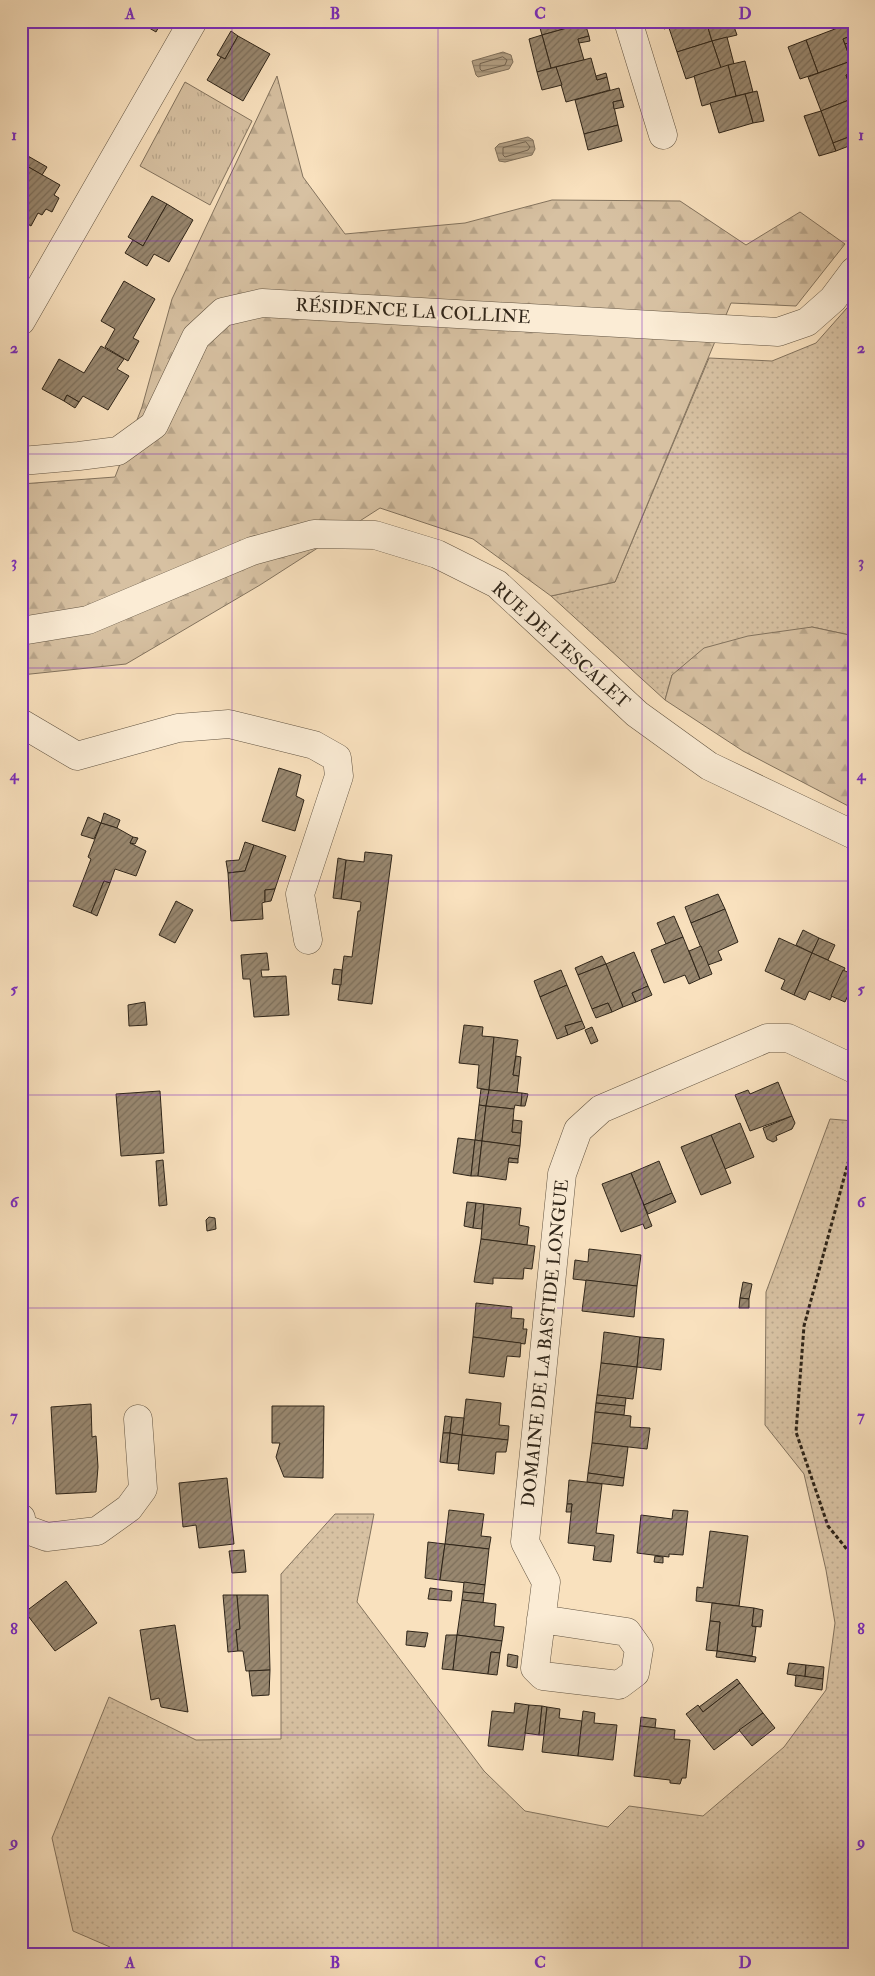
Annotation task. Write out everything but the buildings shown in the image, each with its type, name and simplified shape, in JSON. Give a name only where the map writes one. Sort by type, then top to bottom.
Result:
[{"type":"street","points":[[21,321],[193,21]]},
{"type":"street","points":[[628,21],[663,136]]},
{"type":"street","name":"RÉSIDENCE LA COLLINE","points":[[21,460],[79,456],[118,450],[154,425],[196,337],[223,312],[262,303],[778,332],[807,322],[833,299],[854,271]]},
{"type":"street","name":"RUE DE L'ESCALET","points":[[21,631],[88,620],[252,551],[314,534],[375,535],[437,554],[497,584],[637,714],[709,766],[854,836]]},
{"type":"street","points":[[21,723],[77,756],[178,728],[229,724],[314,745],[336,758],[339,776],[300,894],[308,940]]},
{"type":"street","name":"DOMAINE DE LA BASTIDE LONGUE","points":[[541,1618],[546,1582],[524,1542],[562,1174],[578,1130],[601,1109],[767,1038],[788,1038],[854,1069]]},
{"type":"street","points":[[21,1518],[22,1528],[48,1537],[97,1531],[129,1508],[143,1490],[138,1419]]},
{"type":"path","points":[[854,1141],[804,1326],[796,1432],[828,1526],[854,1558]]},
{"type":"green space","points":[[277,76],[303,177],[345,234],[465,223],[552,200],[680,201],[746,245],[800,212],[845,244],[796,306],[731,303],[615,582],[551,596],[473,539],[380,508],[260,585],[126,664],[21,675],[21,484],[115,477],[142,407],[172,299]]},
{"type":"green space","points":[[185,82],[252,121],[210,205],[140,166]]},
{"type":"green space","points":[[854,300],[854,636],[812,627],[672,675],[665,700],[551,596],[615,582],[709,358],[772,361],[816,343]]},
{"type":"green space","points":[[812,627],[854,636],[854,809],[743,751],[665,700],[672,675],[704,648],[748,636]]},
{"type":"green space","points":[[830,1119],[854,1121],[854,1955],[108,1955],[110,1947],[73,1931],[52,1838],[109,1697],[196,1740],[281,1739],[281,1574],[335,1514],[374,1514],[357,1602],[484,1771],[525,1811],[608,1827],[629,1806],[703,1816],[784,1747],[826,1690],[835,1623],[826,1570],[804,1474],[765,1425],[766,1292]]},
{"type":"water","points":[[503,52],[511,55],[513,62],[509,69],[478,77],[476,75],[472,61]]},
{"type":"water","points":[[528,137],[533,140],[535,149],[532,155],[505,162],[499,161],[495,148],[499,144]]}]
